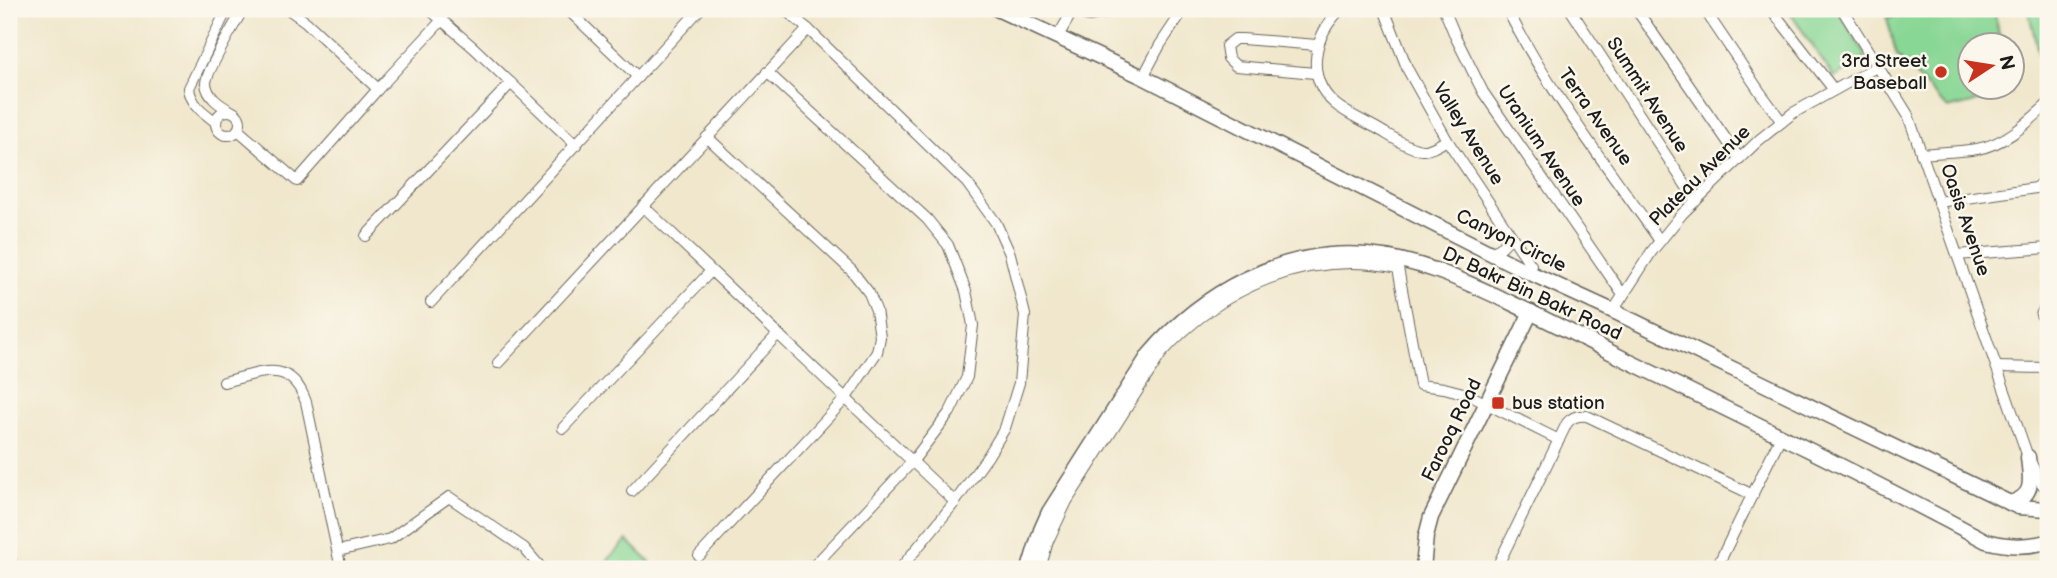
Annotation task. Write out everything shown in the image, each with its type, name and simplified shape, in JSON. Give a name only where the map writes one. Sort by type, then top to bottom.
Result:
[{"type":"street","points":[[227,9],[189,88],[190,98],[196,106],[216,122],[220,132],[225,134],[238,130],[239,116],[219,105],[209,93],[207,79],[243,9]]},
{"type":"street","points":[[288,9],[306,22],[378,89]]},
{"type":"street","points":[[429,9],[576,145]]},
{"type":"street","points":[[567,9],[638,77]]},
{"type":"street","points":[[431,302],[699,9]]},
{"type":"street","points":[[784,9],[967,183],[996,223],[1010,254],[1025,315],[1019,383],[1006,428],[955,502],[900,569]]},
{"type":"street","name":"Canyon Circle","points":[[997,9],[1143,77],[1528,272],[2018,507],[2041,508]]},
{"type":"street","points":[[1057,38],[1072,10],[1089,16],[1105,13],[1105,9]]},
{"type":"street","points":[[1143,77],[1184,9]]},
{"type":"street","points":[[1341,9],[1332,18],[1317,45],[1315,72],[1323,91],[1337,106],[1404,143],[1422,150],[1432,149],[1447,140]]},
{"type":"street","name":"Valley Avenue","points":[[1384,9],[1408,70],[1447,140],[1531,265],[1528,272]]},
{"type":"street","name":"Uranium Avenue","points":[[1444,9],[1483,92],[1623,295]]},
{"type":"street","name":"Terra Avenue","points":[[1507,9],[1539,67],[1660,241]]},
{"type":"street","name":"Summit Avenue","points":[[1570,9],[1696,201]]},
{"type":"street","points":[[1636,9],[1739,158]]},
{"type":"street","points":[[1704,9],[1782,121]]},
{"type":"street","points":[[1771,9],[1834,90]]},
{"type":"street","name":"Oasis Avenue","points":[[1842,9],[1908,116],[2028,457],[2042,484],[2048,489]]},
{"type":"street","points":[[238,130],[297,181],[442,20]]},
{"type":"street","points":[[498,363],[808,29]]},
{"type":"street","points":[[1315,72],[1236,66],[1228,58],[1226,46],[1235,39],[1317,45]]},
{"type":"street","name":"Plateau Avenue","points":[[1613,311],[1660,241],[1759,139],[1782,121],[1878,66]]},
{"type":"street","points":[[767,72],[927,219],[948,245],[966,291],[973,325],[967,377],[950,412],[912,461],[811,569]]},
{"type":"street","points":[[366,236],[511,83]]},
{"type":"street","points":[[1921,153],[1980,149],[2004,139],[2048,104]]},
{"type":"street","points":[[216,122],[224,111],[231,111]]},
{"type":"street","points":[[699,556],[846,398],[877,352],[880,337],[876,310],[869,293],[852,271],[707,137]]},
{"type":"street","points":[[1938,202],[2036,188],[2048,174]]},
{"type":"street","points":[[643,206],[955,502]]},
{"type":"street","points":[[1484,250],[1494,251],[1506,242],[1506,229],[1501,219]]},
{"type":"street","points":[[1957,255],[2048,248]]},
{"type":"street","name":"Dr Bakr Bin Bakr Road","points":[[1029,569],[1049,512],[1149,355],[1167,333],[1186,316],[1231,286],[1259,273],[1311,258],[1341,255],[1366,255],[1438,270],[1531,312],[1851,470],[1986,541],[2019,547],[2048,542]]},
{"type":"street","points":[[1040,569],[1048,541],[1067,501],[1161,354],[1177,337],[1244,289],[1266,279],[1314,266],[1397,263],[1420,386],[1455,390],[1559,440]]},
{"type":"street","points":[[562,429],[711,271]]},
{"type":"street","points":[[2042,315],[2048,300]]},
{"type":"street","name":"Farooq Road","points":[[1423,569],[1431,517],[1531,312]]},
{"type":"street","points":[[632,491],[778,334]]},
{"type":"street","points":[[1997,367],[2048,368]]},
{"type":"street","points":[[224,382],[275,370],[289,377],[301,388],[341,569]]},
{"type":"street","points":[[1496,569],[1559,440],[1571,419],[1577,416],[1587,416],[1753,495]]},
{"type":"street","points":[[1716,569],[1781,436]]},
{"type":"street","name":"Oasis Avenue","points":[[2028,457],[2031,483],[2041,508]]},
{"type":"street","points":[[2010,503],[2028,494],[2031,483]]},
{"type":"street","points":[[338,551],[390,539],[449,497],[524,548],[542,569]]},
{"type":"street","points":[[9,552],[13,569]]},
{"type":"green space","points":[[1788,9],[1837,9],[1867,57],[1834,78]]},
{"type":"green space","name":"3rd Street Baseball","points":[[1920,9],[1994,9],[1998,32],[1955,32],[1955,102],[1976,102],[1948,109],[1897,56],[1887,18]]},
{"type":"green space","points":[[2028,9],[2048,9],[2048,62],[2041,64]]},
{"type":"green space","points":[[627,540],[657,569],[615,569],[607,561]]},
{"type":"place","name":"3rd Street Baseball","points":[[1941,72]]},
{"type":"place","name":"bus station","points":[[1498,403]]}]
